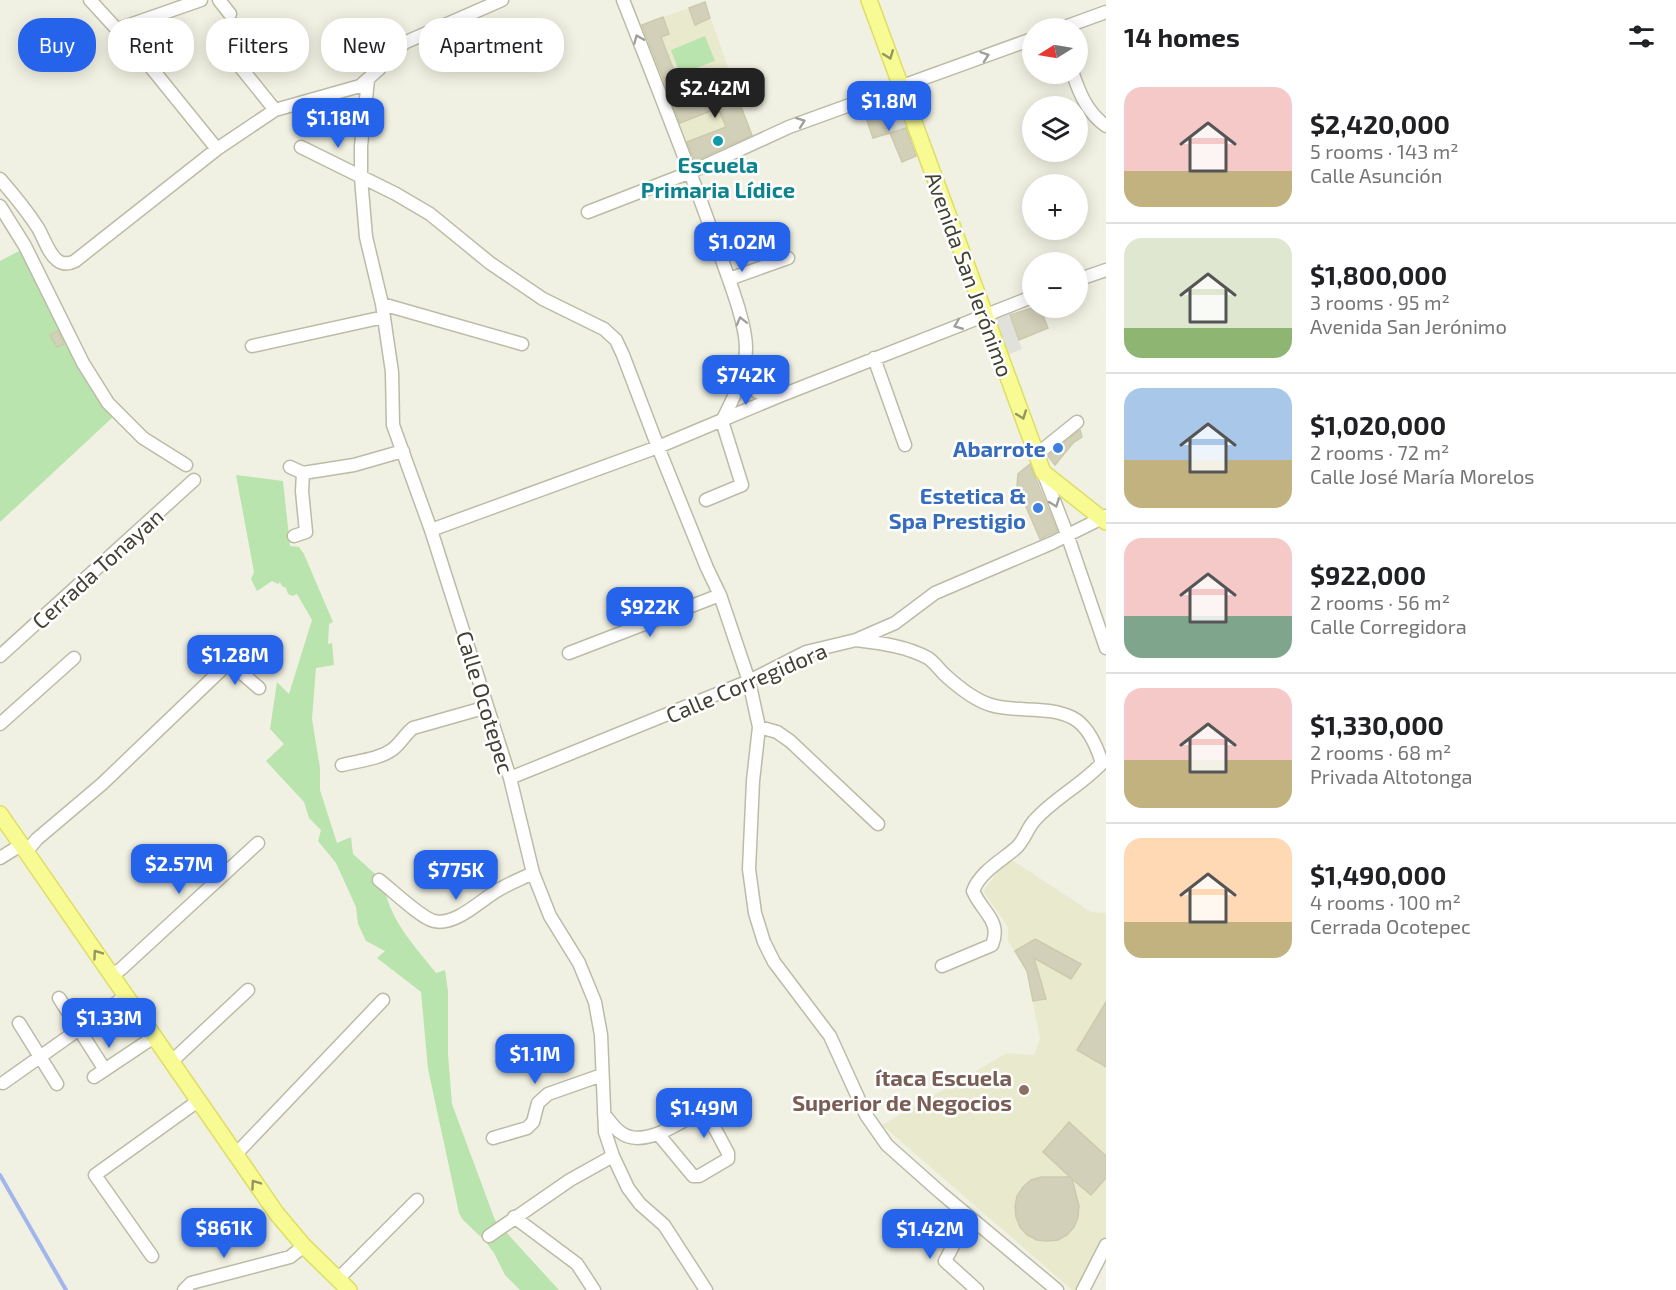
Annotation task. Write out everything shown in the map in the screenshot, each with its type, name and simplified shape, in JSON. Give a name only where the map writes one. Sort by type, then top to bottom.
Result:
[{"type":"main road","name":"Avenida San Jerónimo","points":[[869,0],[1043,472],[1104,519]]},
{"type":"main road","points":[[0,814],[277,1215],[304,1246],[344,1285]]},
{"type":"street","points":[[90,0],[108,18]]},
{"type":"street","points":[[148,18],[201,0]]},
{"type":"street","points":[[219,0],[230,14]]},
{"type":"street","points":[[0,179],[16,197],[57,261],[63,264],[75,261],[217,149],[275,110],[350,90],[368,80],[391,53],[406,42],[489,3],[502,0]]},
{"type":"street","points":[[623,0],[691,172],[729,279],[746,345],[742,379],[722,421],[742,485],[706,500]]},
{"type":"street","points":[[1088,19],[1106,12]]},
{"type":"street","points":[[588,212],[691,172],[789,127],[1022,43]]},
{"type":"street","points":[[154,72],[217,149]]},
{"type":"street","points":[[244,72],[275,110]]},
{"type":"street","name":"Calle Ocotepec","points":[[368,80],[360,146],[361,178],[366,237],[382,304],[392,372],[393,425],[431,530],[488,707],[510,778],[533,873],[550,916],[579,963],[595,1002],[601,1035],[605,1132],[613,1156],[628,1188],[640,1204],[664,1225],[706,1290]]},
{"type":"street","points":[[1078,84],[1093,117],[1106,126]]},
{"type":"street","points":[[301,147],[396,194],[430,214],[490,263],[543,299],[604,329],[616,340],[707,568],[720,595],[749,681],[759,727],[753,781],[749,869],[755,913],[764,942],[774,962],[830,1036],[866,1114],[887,1144],[1057,1290]]},
{"type":"street","points":[[0,206],[25,246],[83,363],[108,404],[144,438],[186,465]]},
{"type":"street","points":[[729,279],[788,258]]},
{"type":"street","points":[[1088,276],[1106,270]]},
{"type":"street","points":[[431,530],[658,447],[777,396],[1022,301]]},
{"type":"street","points":[[382,304],[522,344]]},
{"type":"street","points":[[252,346],[384,317]]},
{"type":"street","points":[[874,358],[904,444]]},
{"type":"street","points":[[742,379],[749,389],[762,395],[777,396]]},
{"type":"street","points":[[1036,455],[1077,422]]},
{"type":"street","points":[[290,467],[303,473],[354,465],[403,451]]},
{"type":"street","points":[[1043,472],[1106,648]]},
{"type":"street","points":[[294,536],[306,532],[302,491],[303,473]]},
{"type":"street","name":"Cerrada Tonayan","points":[[0,656],[194,480]]},
{"type":"street","name":"Calle Corregidora","points":[[510,778],[749,681],[806,652],[856,640],[895,623],[935,593],[1104,519]]},
{"type":"street","points":[[569,653],[720,595]]},
{"type":"street","points":[[856,640],[895,646],[929,659],[969,694],[990,705],[1016,710],[1052,711],[1074,718],[1086,730],[1104,764],[1066,792],[1034,821],[1018,846],[977,881],[973,891],[978,902],[995,924],[996,934],[992,945],[942,966]]},
{"type":"street","points":[[0,858],[24,848],[37,839],[102,784],[243,649]]},
{"type":"street","points":[[0,724],[74,658]]},
{"type":"street","points":[[230,663],[259,688]]},
{"type":"street","points":[[342,765],[384,754],[395,748],[404,735],[413,728],[488,707]]},
{"type":"street","points":[[759,727],[777,732],[790,741],[878,824]]},
{"type":"street","points":[[112,975],[258,843]]},
{"type":"street","points":[[379,880],[424,916],[435,921],[444,921],[461,916],[496,891],[533,873]]},
{"type":"street","points":[[171,1062],[248,990]]},
{"type":"street","points":[[3,1083],[126,996]]},
{"type":"street","points":[[59,998],[105,1070]]},
{"type":"street","points":[[235,1155],[383,1000]]},
{"type":"street","points":[[19,1023],[57,1084]]},
{"type":"street","points":[[94,1077],[154,1037]]},
{"type":"street","points":[[493,1138],[527,1128],[533,1122],[538,1104],[548,1094],[602,1075]]},
{"type":"street","points":[[152,1256],[96,1177],[96,1173],[198,1101]]},
{"type":"street","points":[[604,1114],[621,1133],[631,1137],[659,1135],[700,1111],[704,1111],[728,1153],[728,1160],[699,1176],[693,1176],[659,1135]]},
{"type":"street","points":[[489,1236],[570,1180],[613,1156]]},
{"type":"street","points":[[344,1285],[417,1200]]},
{"type":"street","points":[[969,1216],[945,1261],[977,1290]]},
{"type":"street","points":[[514,1217],[577,1264],[594,1290]]},
{"type":"street","points":[[1083,1290],[1106,1245]]},
{"type":"street","points":[[184,1290],[191,1283],[290,1257],[304,1246]]},
{"type":"shaded area","points":[[705,2],[753,138],[691,163],[639,26]]},
{"type":"shaded area","points":[[900,97],[909,127],[890,133],[880,103]]},
{"type":"shaded area","points":[[1007,309],[1022,349],[1002,357],[992,319]]},
{"type":"shaded area","name":"ítaca Escuela Superior de Negocios","points":[[1009,858],[1091,912],[1106,913],[1106,1239],[1080,1290],[1072,1290],[882,1125],[1007,1053],[1034,1055],[1040,1039],[1027,971],[1008,941],[1008,927],[983,891]]},
{"type":"green space","points":[[705,36],[715,61],[680,74],[671,50]]},
{"type":"green space","points":[[21,250],[66,344],[113,417],[0,522],[0,261]]},
{"type":"green space","points":[[236,475],[283,481],[290,546],[299,547],[304,554],[333,622],[329,624],[328,644],[332,643],[334,665],[316,668],[312,719],[320,768],[320,790],[337,843],[351,837],[353,854],[384,882],[390,908],[403,931],[436,973],[445,970],[448,991],[448,1054],[452,1104],[495,1220],[559,1290],[520,1290],[505,1275],[485,1241],[463,1220],[459,1213],[428,1069],[421,992],[377,958],[385,951],[366,941],[358,924],[356,907],[336,863],[318,841],[321,830],[309,818],[304,802],[266,761],[284,744],[270,729],[277,682],[289,694],[312,620],[297,594],[293,596],[288,594],[280,582],[278,584],[272,581],[257,591],[251,579],[254,572]]},
{"type":"building","points":[[705,2],[710,18],[695,25],[689,8]]},
{"type":"building","points":[[663,17],[669,34],[661,37],[679,84],[667,88],[642,25]]},
{"type":"building","points":[[731,81],[752,135],[695,161],[687,142],[726,127],[718,108],[680,123],[673,105]]},
{"type":"building","points":[[880,103],[890,133],[873,138],[863,109]]},
{"type":"building","points":[[906,128],[916,156],[902,162],[890,133]]},
{"type":"building","points":[[1022,311],[1022,318],[1044,318],[1048,328],[1019,340],[1010,315]]},
{"type":"building","points":[[58,331],[64,344],[57,347],[50,335]]},
{"type":"building","points":[[1080,430],[1082,437],[1073,443],[1055,465],[1048,456]]},
{"type":"building","name":"Estetica & Spa Prestigio","points":[[1030,464],[1057,531],[1040,539],[1017,486],[1018,474]]},
{"type":"building","name":"ítaca Escuela Superior de Negocios","points":[[1035,939],[1081,964],[1071,979],[1034,958],[1046,999],[1033,1001],[1027,971],[1015,951]]},
{"type":"building","name":"ítaca Escuela Superior de Negocios","points":[[1106,1002],[1106,1067],[1077,1050]]},
{"type":"building","points":[[1069,1122],[1106,1156],[1106,1178],[1091,1195],[1072,1179],[1079,1206],[1074,1227],[1058,1240],[1037,1240],[1027,1235],[1020,1227],[1015,1207],[1017,1196],[1031,1180],[1041,1177],[1070,1177],[1043,1152]]},
{"type":"waterway","points":[[0,1175],[66,1290]]},
{"type":"place","name":"Escuela Primaria Lídice","points":[[718,141]]},
{"type":"place","name":"Abarrote","points":[[1058,448]]},
{"type":"place","name":"Estetica & Spa Prestigio","points":[[1038,508]]},
{"type":"place","name":"ítaca Escuela Superior de Negocios","points":[[1024,1090]]}]
